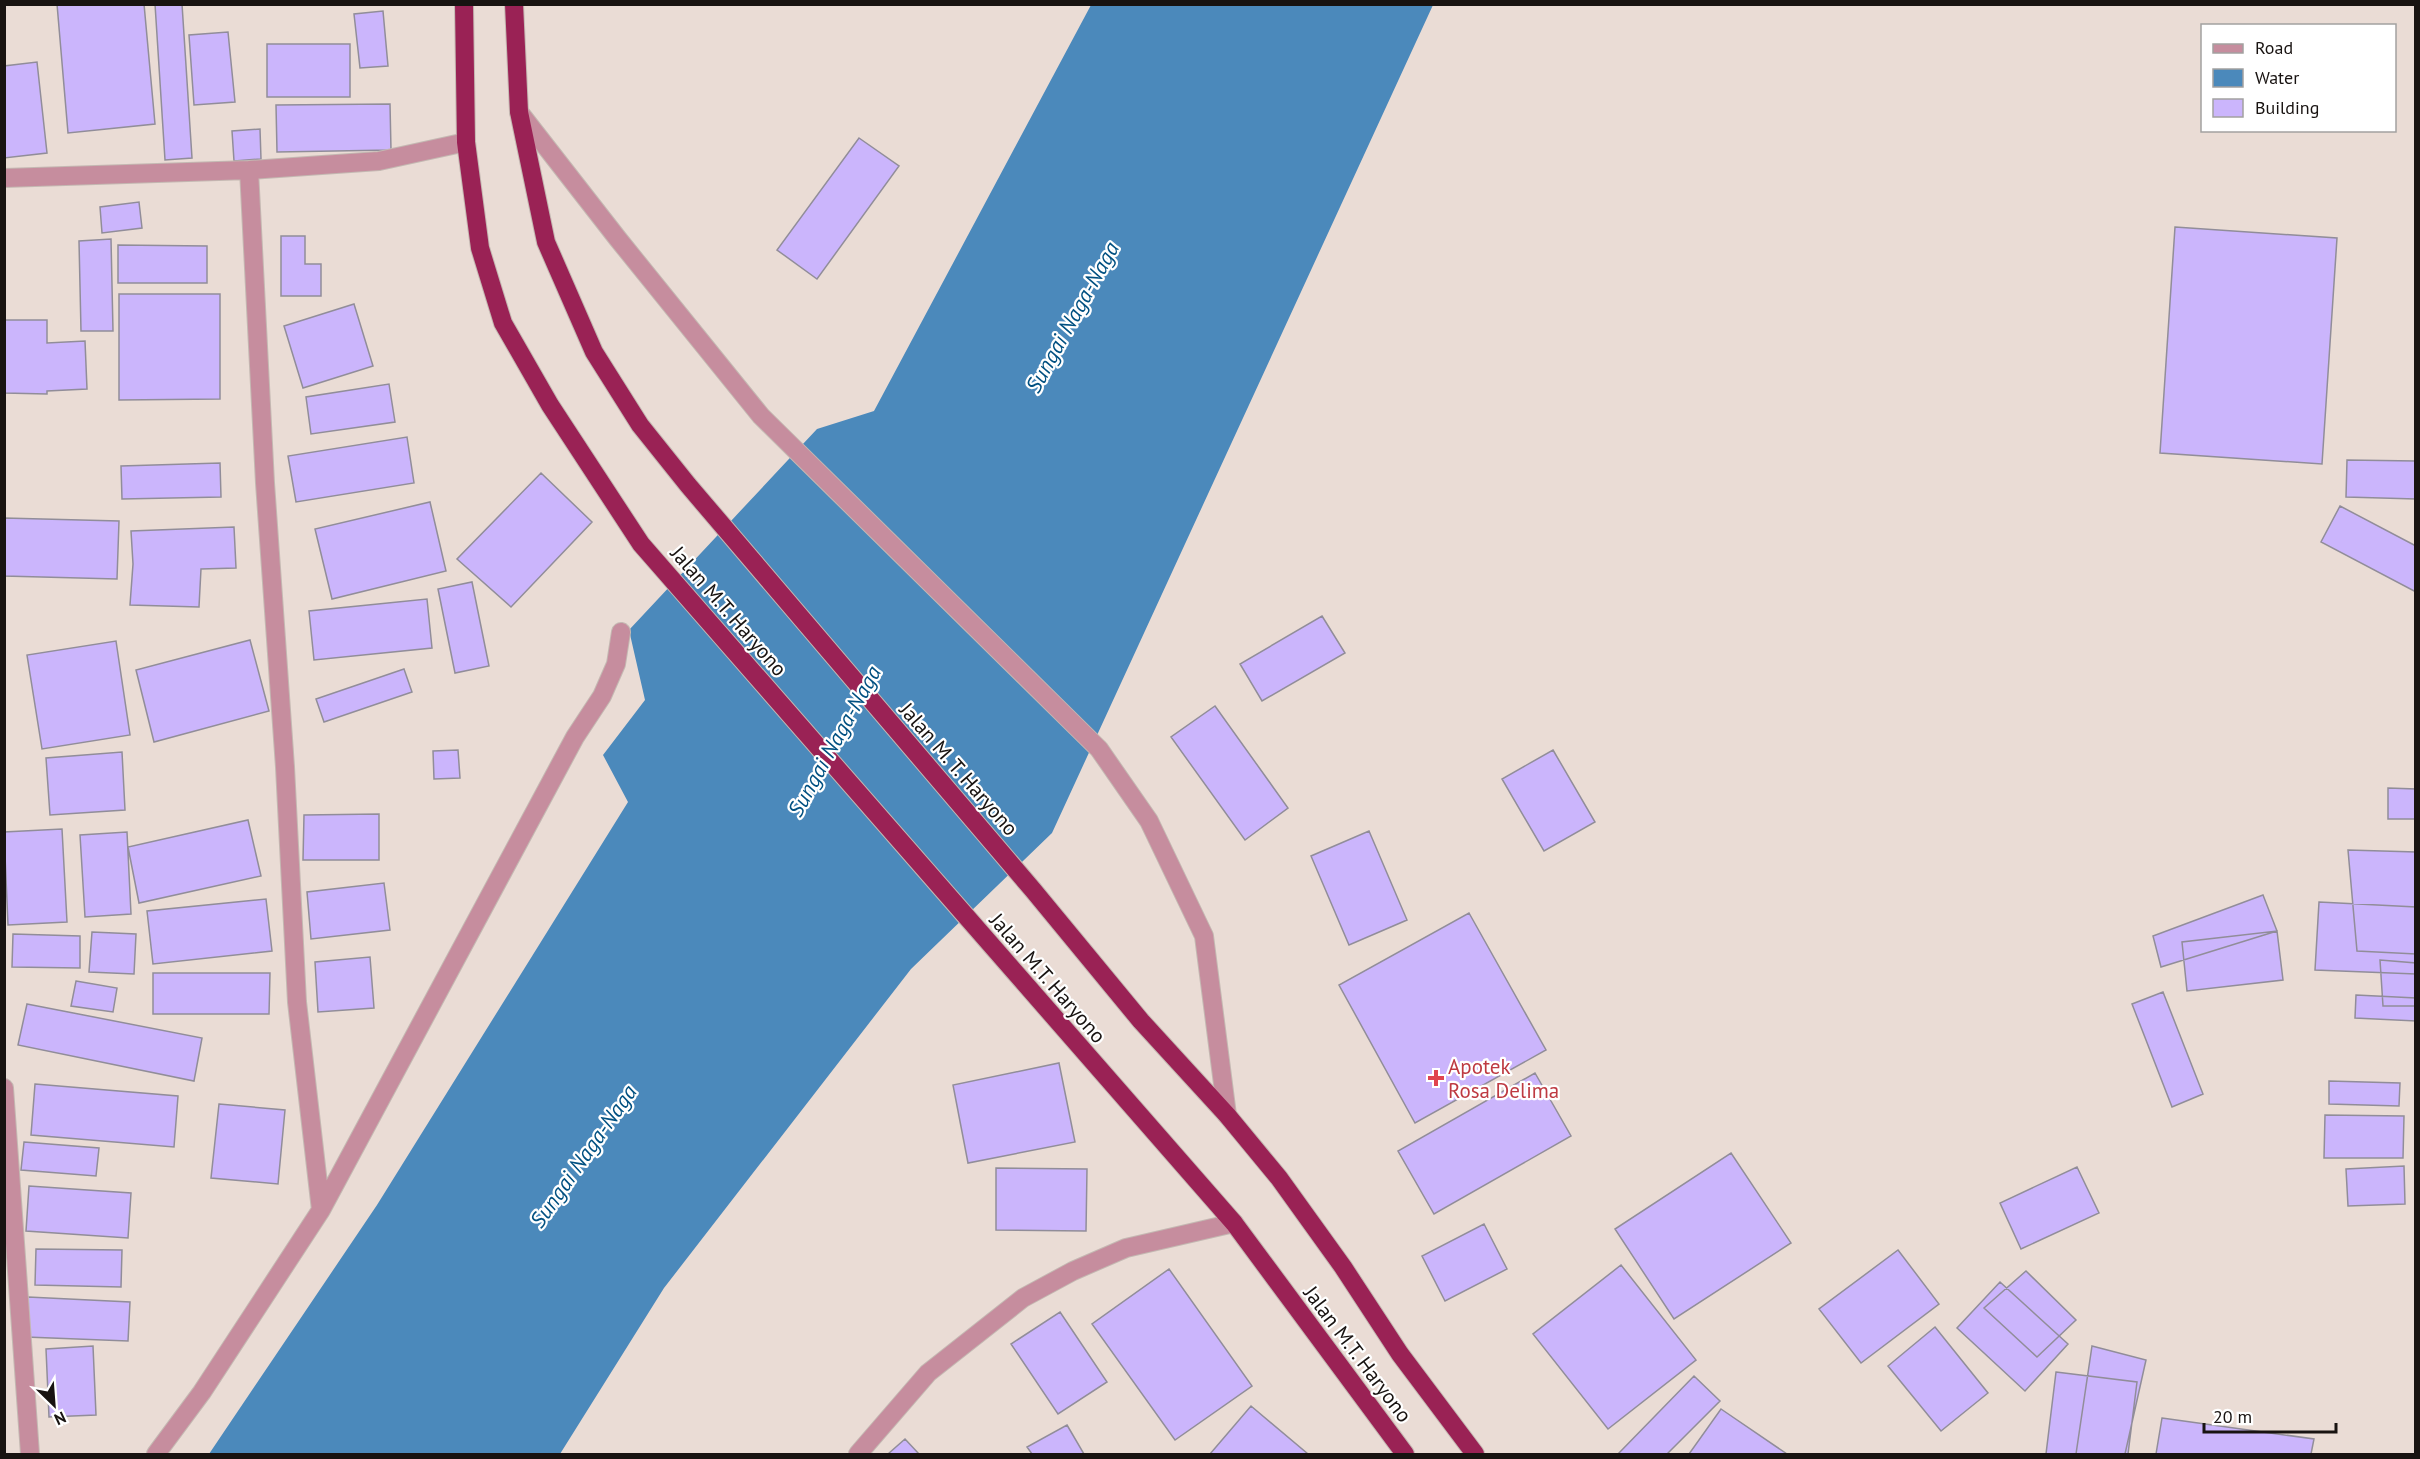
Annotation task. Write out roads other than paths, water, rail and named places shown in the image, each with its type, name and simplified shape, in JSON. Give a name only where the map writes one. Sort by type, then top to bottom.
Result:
[{"type":"highway","name":"Jalan M.T. Haryono","points":[[464,4],[466,142],[480,248],[503,323],[550,405],[641,544],[1234,1223],[1405,1455]]},
{"type":"highway","name":"Jalan M. T. Haryono","points":[[514,4],[519,112],[546,242],[594,352],[640,425],[688,485],[1033,890]]},
{"type":"highway","name":"Jalan M.T. Haryono","points":[[1033,890],[1141,1021],[1227,1115],[1279,1178],[1343,1267],[1400,1354],[1475,1455]]},
{"type":"street","points":[[519,112],[761,416],[1100,749],[1149,821],[1204,936],[1227,1115]]},
{"type":"street","points":[[4,178],[249,170],[379,161],[466,142]]},
{"type":"street","points":[[249,170],[265,483],[285,767],[297,1002],[321,1210]]},
{"type":"street","points":[[156,1455],[202,1392],[321,1210],[538,810],[575,737],[602,696],[616,664],[621,632]]},
{"type":"street","points":[[4,1088],[30,1455]]},
{"type":"street","points":[[858,1455],[928,1373],[1023,1298],[1073,1271],[1126,1248],[1234,1223]]},
{"type":"water","name":"Sungai Naga-Naga","points":[[1091,5],[1433,5],[1052,833],[911,969],[664,1288],[560,1454],[209,1454],[377,1205],[628,802],[603,755],[645,700],[629,630],[817,429],[874,411]]},
{"type":"place","name":"Apotek Rosa Delima","points":[[1436,1078]]}]
